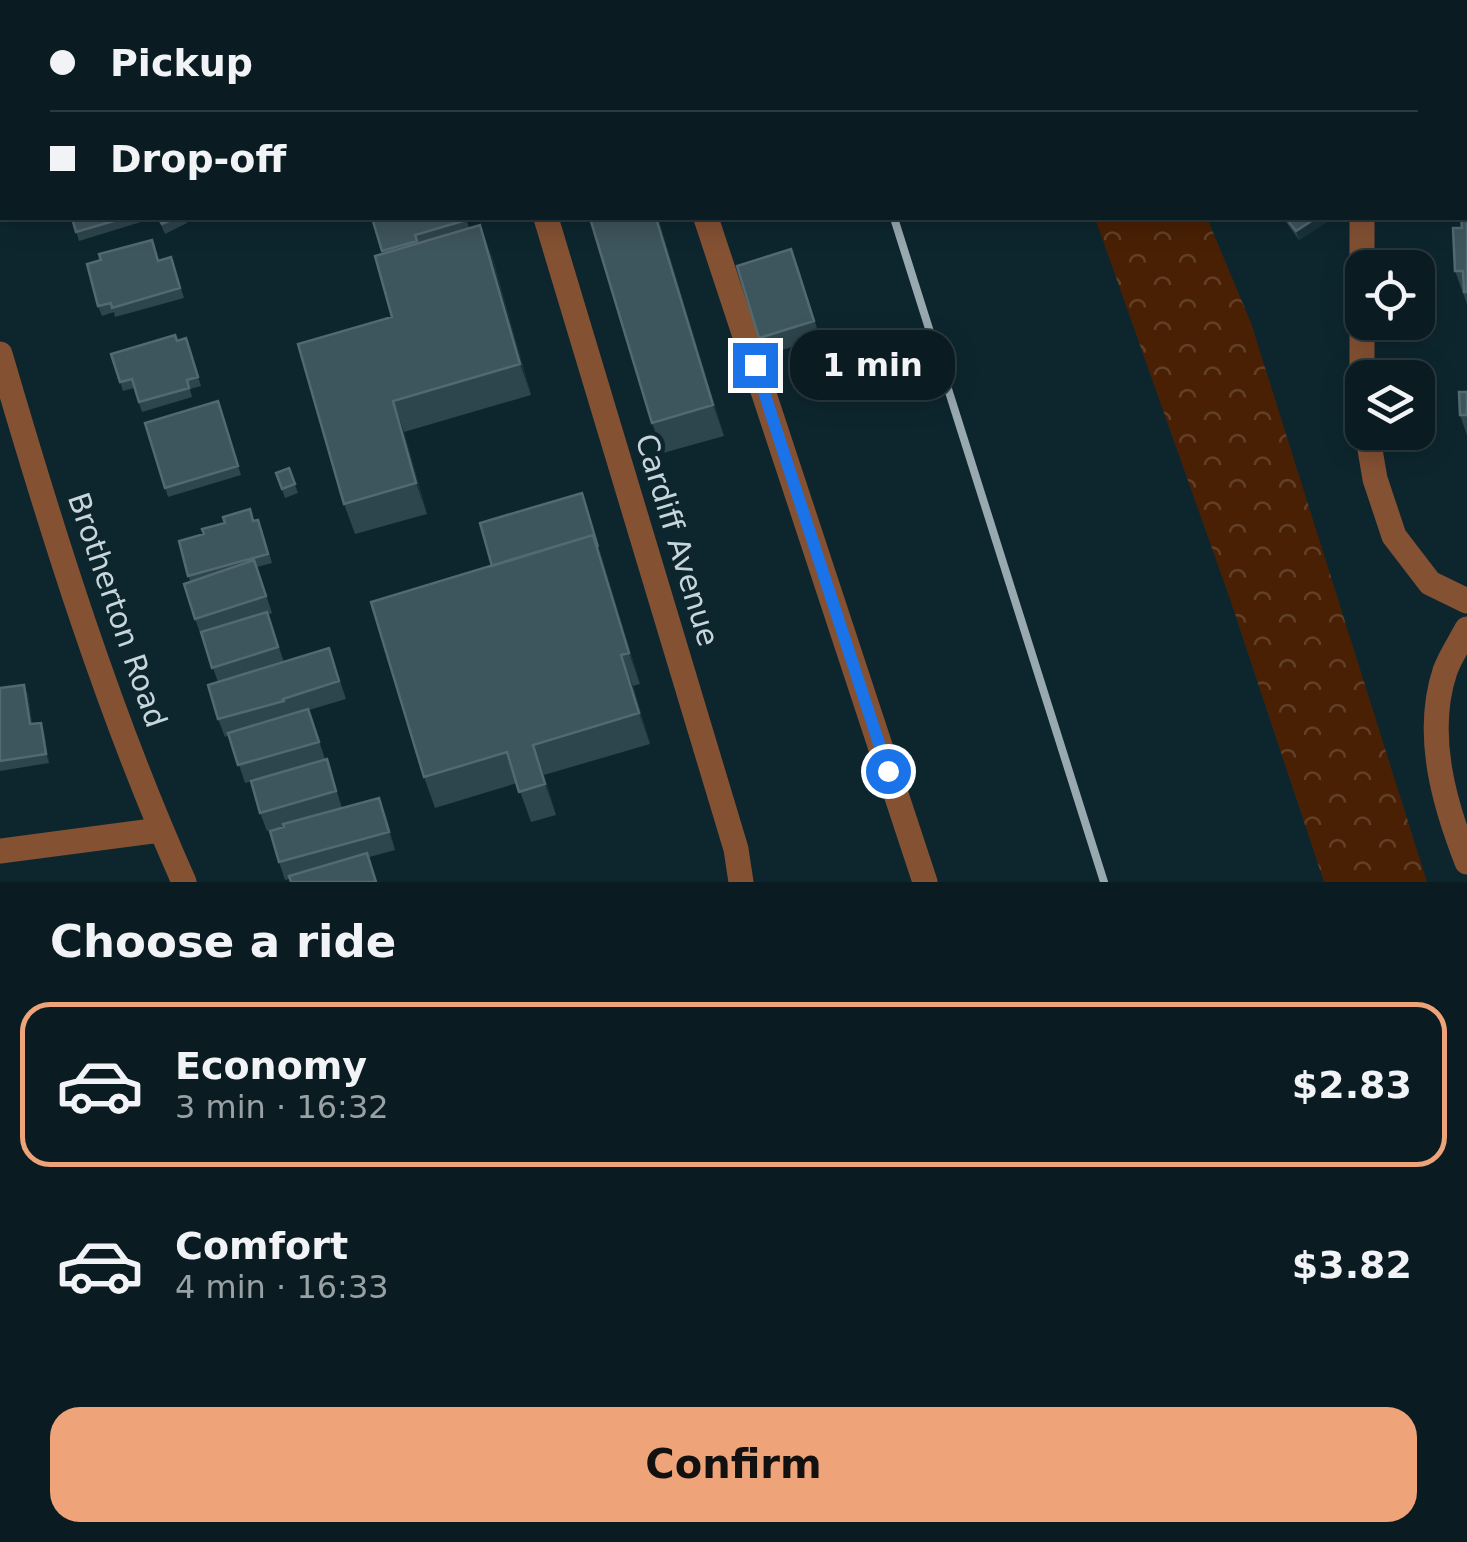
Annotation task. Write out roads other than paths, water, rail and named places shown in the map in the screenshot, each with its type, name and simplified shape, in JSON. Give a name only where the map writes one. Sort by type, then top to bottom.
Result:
[{"type":"street","name":"Cardiff Avenue","points":[[547,220],[736,849],[742,882]]},
{"type":"street","points":[[707,220],[925,882]]},
{"type":"street","points":[[1362,220],[1362,360]]},
{"type":"street","name":"Brotherton Road","points":[[0,354],[7,403],[84,624],[160,830],[184,882]]},
{"type":"street","points":[[1370,450],[1375,479],[1394,536],[1430,583],[1467,601]]},
{"type":"street","points":[[1467,629],[1445,672],[1436,755],[1449,816],[1467,862]]},
{"type":"street","points":[[0,851],[160,830]]},
{"type":"railway","points":[[895,220],[1104,882]]}]
